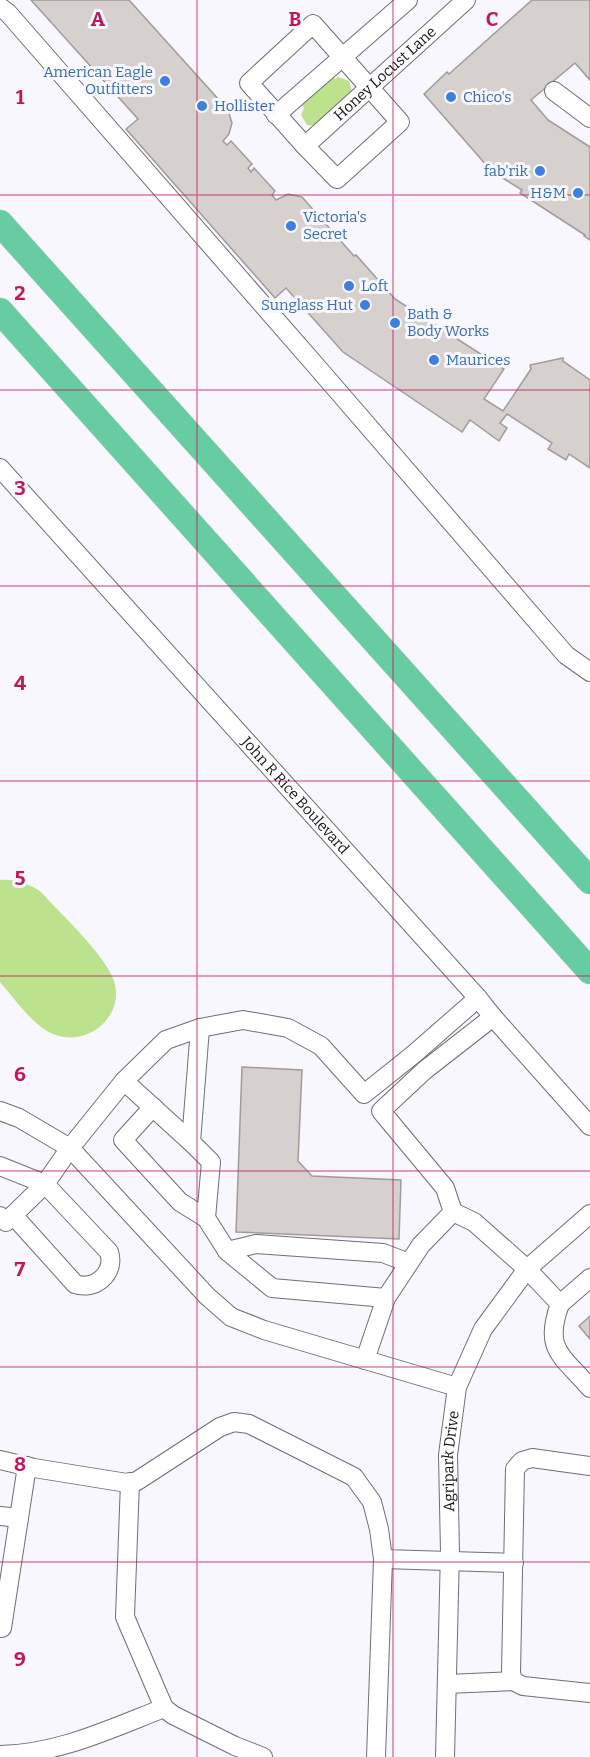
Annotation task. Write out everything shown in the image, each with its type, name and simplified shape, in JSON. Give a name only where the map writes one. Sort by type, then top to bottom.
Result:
[{"type":"highway","points":[[0,223],[590,881]]},
{"type":"highway","points":[[0,311],[590,971]]},
{"type":"street","points":[[276,115],[408,0]]},
{"type":"street","name":"Honey Locust Lane","points":[[305,146],[466,0]]},
{"type":"street","points":[[0,7],[8,13],[309,358],[566,656],[590,672]]},
{"type":"street","points":[[313,24],[343,57],[400,122],[337,179],[276,115],[249,82],[313,24]]},
{"type":"street","points":[[554,91],[590,118]]},
{"type":"street","name":"John R Rice Boulevard","points":[[0,468],[478,998],[590,1126]]},
{"type":"street","points":[[0,1166],[45,1184],[109,1252],[111,1266],[108,1273],[91,1286],[83,1287],[75,1284],[5,1220],[45,1184],[70,1148],[124,1081],[166,1040],[200,1028],[243,1020],[288,1028],[321,1046],[364,1095],[478,998]]},
{"type":"street","points":[[493,1017],[425,1070],[381,1111],[445,1188],[453,1212],[474,1222],[527,1269],[560,1304]]},
{"type":"street","points":[[191,1142],[200,1028]]},
{"type":"street","points":[[124,1081],[211,1162],[206,1218]]},
{"type":"street","points":[[153,1107],[123,1140],[180,1202],[206,1218],[227,1251],[272,1288],[386,1298]]},
{"type":"street","points":[[0,1111],[19,1118],[70,1148],[207,1296],[231,1317],[264,1330],[457,1387]]},
{"type":"street","points":[[365,1360],[386,1298],[421,1245],[453,1212]]},
{"type":"street","name":"Agripark Drive","points":[[445,1757],[450,1560],[448,1455],[457,1387],[483,1329],[527,1269],[590,1214]]},
{"type":"street","points":[[227,1251],[256,1244],[383,1253],[409,1263]]},
{"type":"street","points":[[590,1278],[560,1304],[554,1323],[554,1346],[590,1388]]},
{"type":"street","points":[[0,1460],[130,1482],[137,1481],[220,1427],[234,1422],[249,1424],[354,1477],[372,1502],[379,1528],[383,1559],[376,1757]]},
{"type":"street","points":[[513,1681],[511,1673],[515,1469],[522,1461],[532,1458],[590,1466]]},
{"type":"street","points":[[0,1628],[2,1628],[27,1466]]},
{"type":"street","points":[[130,1482],[125,1617],[164,1708],[173,1715],[225,1741],[263,1757]]},
{"type":"street","points":[[0,1516],[19,1518]]},
{"type":"street","points":[[383,1559],[514,1563]]},
{"type":"street","points":[[447,1684],[513,1681],[523,1686],[590,1693]]},
{"type":"street","points":[[0,1755],[26,1755],[72,1744],[164,1708]]},
{"type":"green space","points":[[333,77],[349,81],[352,92],[316,126],[307,125],[301,115],[304,108],[302,105]]},
{"type":"green space","points":[[0,880],[21,882],[40,891],[89,943],[106,966],[116,990],[115,1003],[110,1015],[92,1032],[67,1037],[45,1030],[24,1011],[0,982]]},
{"type":"building","points":[[31,0],[129,0],[228,110],[232,123],[229,134],[223,141],[227,145],[231,141],[252,164],[248,168],[251,172],[254,168],[275,191],[272,195],[276,200],[288,194],[302,197],[395,299],[504,369],[484,399],[503,411],[531,369],[530,365],[563,358],[563,361],[590,380],[590,468],[569,454],[566,460],[548,449],[552,443],[507,414],[500,423],[507,428],[499,441],[470,420],[462,432],[343,352],[286,288],[275,298],[126,129],[138,119]]},
{"type":"building","points":[[532,0],[590,0],[590,80],[575,63],[531,100],[548,120],[590,147],[590,240],[520,193],[522,190],[499,176],[491,165],[488,167],[424,94]]},
{"type":"building","points":[[242,1067],[302,1070],[298,1161],[312,1176],[401,1180],[399,1239],[236,1232]]},
{"type":"building","points":[[590,1316],[590,1339],[579,1326]]},
{"type":"place","name":"American Eagle Outfitters","points":[[165,81]]},
{"type":"place","name":"Chico's","points":[[451,97]]},
{"type":"place","name":"Hollister","points":[[202,106]]},
{"type":"place","name":"fab'rik","points":[[540,171]]},
{"type":"place","name":"H&M","points":[[578,193]]},
{"type":"place","name":"Victoria's Secret","points":[[291,226]]},
{"type":"place","name":"Loft","points":[[349,286]]},
{"type":"place","name":"Sunglass Hut","points":[[365,305]]},
{"type":"place","name":"Bath & Body Works","points":[[395,323]]},
{"type":"place","name":"Maurices","points":[[434,360]]}]
